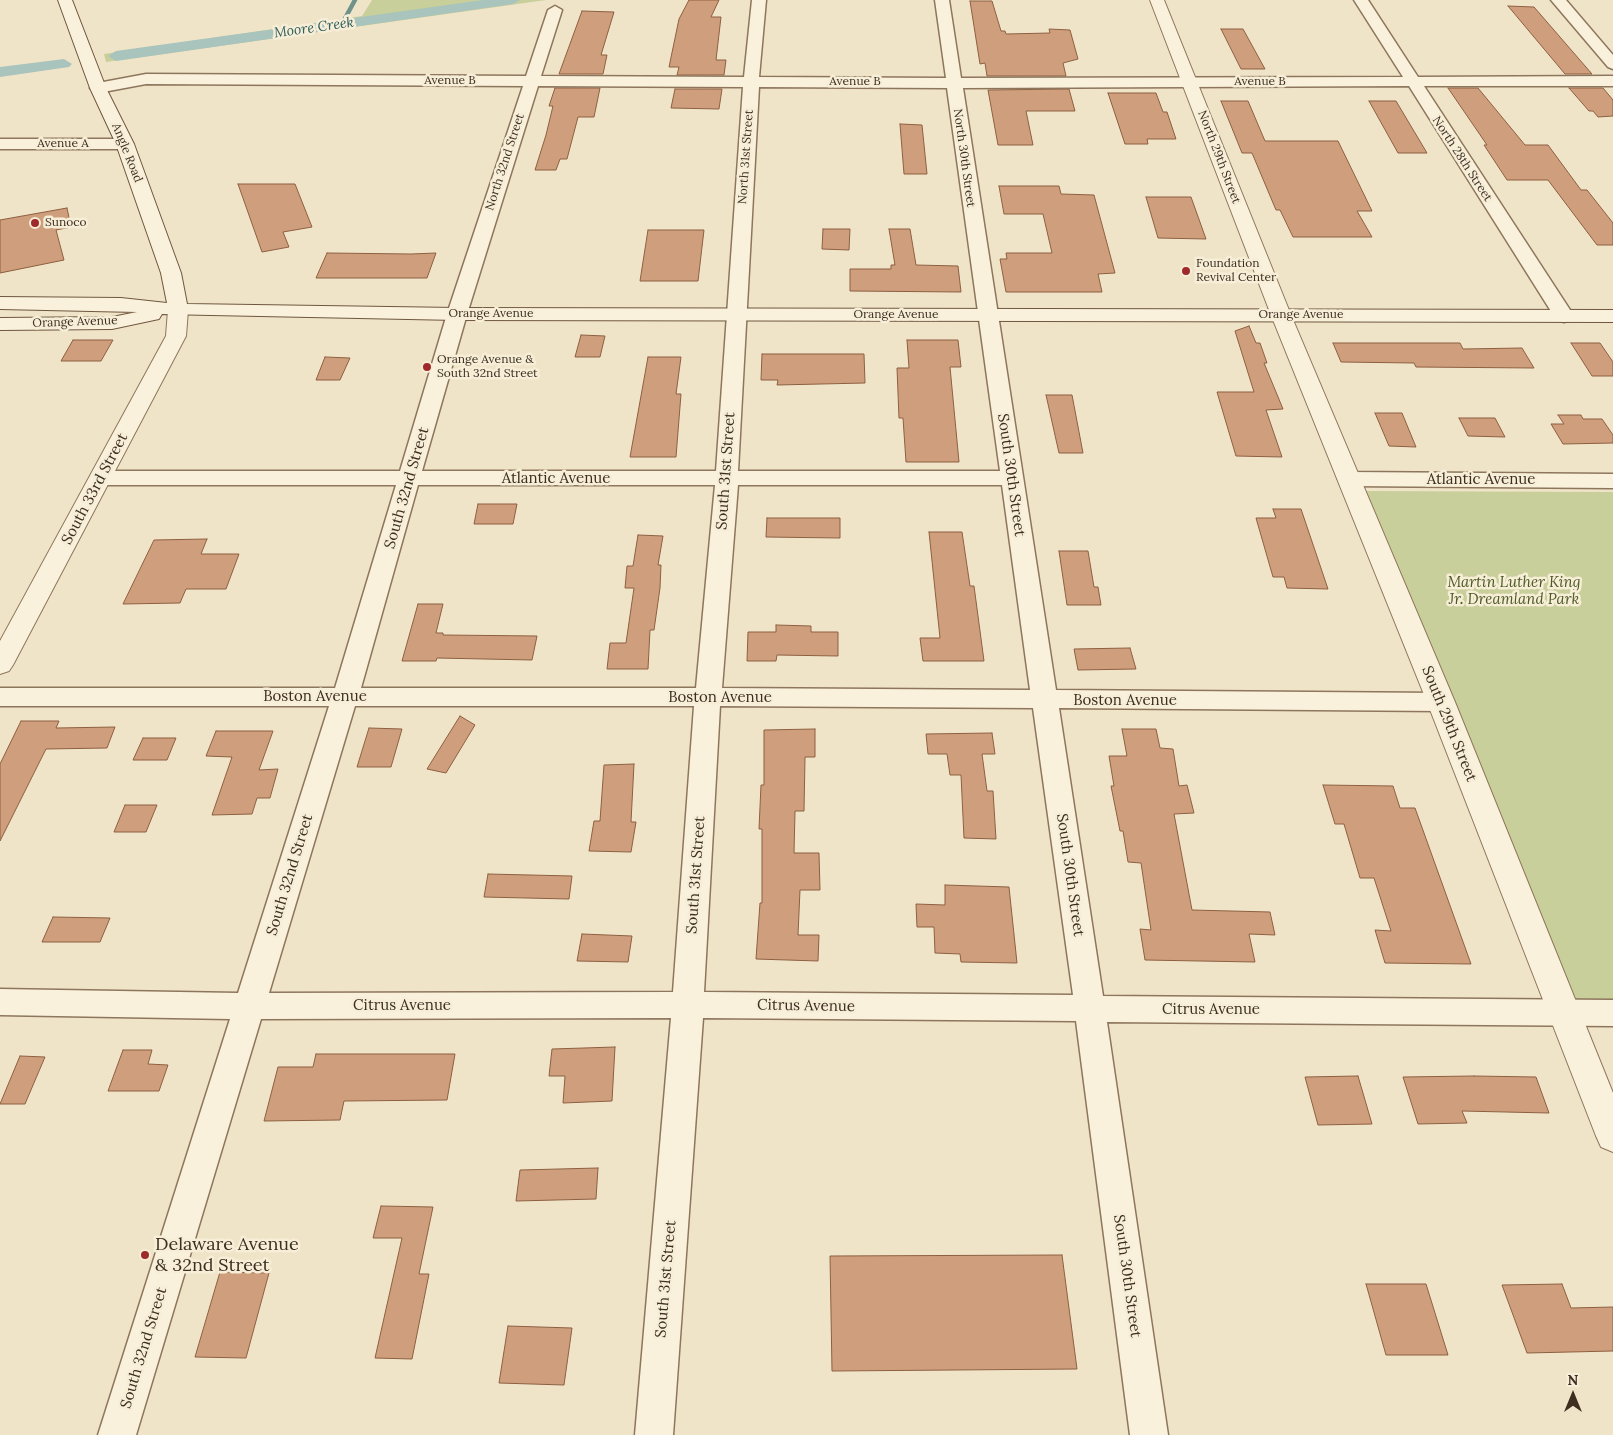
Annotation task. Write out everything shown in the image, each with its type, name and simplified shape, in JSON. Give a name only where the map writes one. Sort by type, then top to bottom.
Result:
[{"type":"main road","name":"Angle Road","points":[[66,0],[98,88],[126,144],[171,273],[178,310]]},
{"type":"main road","name":"North 29th Street","points":[[1157,0],[1281,315]]},
{"type":"main road","name":"Orange Avenue","points":[[0,302],[121,304],[178,310],[457,314],[1613,316]]},
{"type":"main road","name":"Orange Avenue","points":[[0,324],[112,323],[178,310]]},
{"type":"main road","name":"South 33rd Street","points":[[0,664],[176,336],[178,310]]},
{"type":"main road","name":"South 29th Street","points":[[1281,315],[1441,702],[1613,1136]]},
{"type":"street","name":"North 31st Street","points":[[736,315],[751,82],[759,0]]},
{"type":"street","name":"North 30th Street","points":[[942,0],[987,316]]},
{"type":"street","name":"North 28th Street","points":[[1360,0],[1564,316]]},
{"type":"street","points":[[1558,0],[1613,64]]},
{"type":"street","name":"North 32nd Street","points":[[457,314],[555,10]]},
{"type":"street","name":"Avenue B","points":[[98,88],[146,79],[953,83],[1613,81]]},
{"type":"street","name":"Avenue A","points":[[0,144],[126,144]]},
{"type":"street","name":"South 32nd Street","points":[[117,1435],[344,697],[410,479],[457,314]]},
{"type":"street","name":"South 31st Street","points":[[654,1435],[688,1005],[708,698],[727,478],[736,315]]},
{"type":"street","name":"South 30th Street","points":[[987,316],[1090,1009],[1149,1435]]},
{"type":"street","name":"Atlantic Avenue","points":[[101,478],[1011,478]]},
{"type":"street","name":"Atlantic Avenue","points":[[1349,480],[1613,481]]},
{"type":"street","name":"Boston Avenue","points":[[0,697],[1441,702]]},
{"type":"street","name":"Citrus Avenue","points":[[0,1002],[250,1006],[688,1005],[1613,1013]]},
{"type":"green space","points":[[372,0],[546,0],[106,62],[104,54],[362,16]]},
{"type":"green space","name":"Martin Luther King Jr. Dreamland Park","points":[[1366,491],[1613,492],[1613,1002],[1577,1002]]},
{"type":"building","points":[[689,0],[719,0],[711,17],[721,17],[716,60],[726,60],[724,75],[677,75],[679,67],[669,67],[679,19]]},
{"type":"building","points":[[970,1],[992,1],[1001,31],[1005,31],[1006,34],[1050,33],[1049,29],[1070,30],[1078,59],[1063,63],[1066,76],[987,76],[985,63],[980,64]]},
{"type":"building","points":[[1508,6],[1534,7],[1592,74],[1565,74]]},
{"type":"building","points":[[582,11],[614,12],[601,55],[607,55],[603,74],[559,74]]},
{"type":"building","points":[[1221,29],[1243,29],[1265,69],[1241,69]]},
{"type":"building","points":[[555,88],[600,88],[594,117],[578,117],[567,159],[560,159],[556,170],[535,170],[546,135],[553,106],[549,106]]},
{"type":"building","points":[[1448,88],[1478,88],[1525,145],[1548,145],[1581,190],[1587,190],[1613,223],[1613,245],[1597,245],[1548,180],[1507,180],[1484,145],[1487,145]]},
{"type":"building","points":[[1569,88],[1603,88],[1613,100],[1613,116],[1598,117],[1593,111],[1589,111]]},
{"type":"building","points":[[675,89],[722,89],[719,109],[671,108]]},
{"type":"building","points":[[1069,89],[1075,111],[1026,111],[1033,145],[998,145],[988,90]]},
{"type":"building","points":[[1108,93],[1156,93],[1163,112],[1167,112],[1176,139],[1147,139],[1148,144],[1125,144]]},
{"type":"building","points":[[1221,101],[1248,101],[1265,141],[1338,141],[1372,211],[1357,211],[1372,237],[1293,237],[1280,210],[1276,210],[1252,153],[1242,153]]},
{"type":"building","points":[[1369,101],[1396,101],[1427,153],[1398,153]]},
{"type":"building","points":[[900,124],[922,125],[927,174],[904,174]]},
{"type":"building","points":[[238,184],[295,184],[312,227],[283,232],[289,247],[262,252]]},
{"type":"building","points":[[999,186],[1059,186],[1061,194],[1094,195],[1115,273],[1098,274],[1102,292],[1006,292],[1000,259],[1007,259],[1006,253],[1052,253],[1043,214],[1004,214]]},
{"type":"building","points":[[1146,197],[1191,197],[1206,239],[1158,238]]},
{"type":"building","points":[[67,208],[71,227],[56,230],[64,260],[0,273],[0,220]]},
{"type":"building","points":[[823,229],[850,229],[849,250],[822,249]]},
{"type":"building","points":[[889,229],[910,229],[916,265],[958,266],[961,292],[850,291],[850,269],[891,269],[891,265],[895,265]]},
{"type":"building","points":[[648,230],[704,230],[698,281],[640,281]]},
{"type":"building","points":[[327,253],[436,253],[427,278],[316,278]]},
{"type":"building","points":[[1249,326],[1256,343],[1260,343],[1267,363],[1264,363],[1283,409],[1266,410],[1282,457],[1236,456],[1217,392],[1254,392],[1235,331]]},
{"type":"building","points":[[581,335],[605,336],[600,357],[575,357]]},
{"type":"building","points":[[73,340],[113,340],[101,361],[61,361]]},
{"type":"building","points":[[907,340],[958,340],[961,367],[950,367],[959,462],[906,462],[903,418],[899,418],[897,368],[909,368]]},
{"type":"building","points":[[1333,343],[1460,343],[1463,349],[1522,348],[1534,368],[1416,367],[1414,363],[1341,362]]},
{"type":"building","points":[[1571,343],[1600,343],[1613,362],[1613,376],[1592,376]]},
{"type":"building","points":[[762,354],[864,354],[865,383],[777,385],[778,380],[761,380]]},
{"type":"building","points":[[325,357],[350,358],[340,380],[316,380]]},
{"type":"building","points":[[648,357],[681,357],[676,394],[681,394],[676,457],[630,457]]},
{"type":"building","points":[[1046,395],[1072,395],[1083,453],[1059,453]]},
{"type":"building","points":[[1375,413],[1402,413],[1416,447],[1389,446]]},
{"type":"building","points":[[1558,415],[1581,415],[1583,419],[1602,419],[1613,435],[1613,443],[1563,444],[1551,424],[1564,424]]},
{"type":"building","points":[[1459,418],[1495,418],[1505,437],[1468,436]]},
{"type":"building","points":[[478,504],[517,504],[513,524],[474,524]]},
{"type":"building","points":[[1273,509],[1301,509],[1328,589],[1287,588],[1284,577],[1273,577],[1256,518],[1276,518]]},
{"type":"building","points":[[767,518],[840,518],[840,538],[766,537]]},
{"type":"building","points":[[929,532],[962,532],[970,586],[974,586],[984,661],[923,661],[920,638],[940,638]]},
{"type":"building","points":[[638,535],[663,536],[658,565],[661,565],[660,588],[654,630],[650,630],[648,669],[607,669],[610,643],[626,643],[634,588],[625,588],[627,566],[633,566]]},
{"type":"building","points":[[207,539],[201,554],[239,554],[226,589],[186,589],[180,603],[123,604],[154,540]]},
{"type":"building","points":[[1059,551],[1088,551],[1094,587],[1098,587],[1101,605],[1067,605]]},
{"type":"building","points":[[418,604],[443,604],[436,633],[443,633],[443,635],[537,636],[532,660],[437,658],[436,661],[402,661]]},
{"type":"building","points":[[776,625],[811,626],[811,632],[838,632],[838,656],[777,655],[776,661],[747,661],[748,632],[776,632]]},
{"type":"building","points":[[1130,648],[1136,669],[1078,670],[1074,649]]},
{"type":"building","points":[[460,716],[475,725],[446,773],[427,769]]},
{"type":"building","points":[[21,721],[59,721],[56,728],[115,727],[107,748],[46,749],[0,841],[0,764]]},
{"type":"building","points":[[369,728],[402,729],[391,767],[357,767]]},
{"type":"building","points":[[815,729],[815,757],[805,757],[804,811],[795,811],[794,853],[819,853],[820,890],[800,890],[798,935],[819,935],[818,961],[756,959],[760,903],[762,903],[762,829],[759,829],[761,785],[764,785],[764,730]]},
{"type":"building","points":[[1122,729],[1156,729],[1160,748],[1173,749],[1179,786],[1187,785],[1194,813],[1174,814],[1192,910],[1270,912],[1275,935],[1249,934],[1255,962],[1145,960],[1140,929],[1151,930],[1141,863],[1128,862],[1123,831],[1120,831],[1111,786],[1114,786],[1109,756],[1127,756]]},
{"type":"building","points":[[216,731],[273,731],[259,770],[278,769],[270,798],[257,798],[252,814],[212,815],[232,757],[206,756]]},
{"type":"building","points":[[992,733],[995,754],[982,754],[987,791],[993,791],[996,839],[964,838],[961,775],[950,775],[947,754],[928,754],[926,734]]},
{"type":"building","points":[[143,738],[176,738],[167,760],[133,760]]},
{"type":"building","points":[[634,764],[631,822],[636,822],[631,852],[589,851],[594,821],[600,821],[604,765]]},
{"type":"building","points":[[1323,785],[1393,786],[1400,808],[1415,808],[1471,964],[1385,963],[1375,930],[1391,931],[1374,878],[1360,878],[1344,824],[1335,824]]},
{"type":"building","points":[[125,805],[157,805],[146,832],[114,832]]},
{"type":"building","points":[[488,874],[572,876],[569,899],[484,897]]},
{"type":"building","points":[[945,885],[1009,887],[1017,963],[961,962],[960,954],[935,953],[934,927],[917,927],[916,904],[945,905]]},
{"type":"building","points":[[53,917],[110,918],[100,942],[42,942]]},
{"type":"building","points":[[582,934],[632,936],[628,962],[577,961]]},
{"type":"building","points":[[615,1047],[612,1101],[563,1103],[565,1076],[549,1076],[552,1049]]},
{"type":"building","points":[[123,1050],[152,1050],[148,1064],[168,1065],[159,1091],[108,1091]]},
{"type":"building","points":[[316,1054],[455,1054],[447,1100],[344,1101],[340,1120],[264,1121],[278,1067],[313,1067]]},
{"type":"building","points":[[20,1056],[45,1057],[25,1104],[0,1104]]},
{"type":"building","points":[[1358,1076],[1372,1124],[1318,1125],[1305,1077]]},
{"type":"building","points":[[1403,1077],[1536,1077],[1549,1113],[1462,1111],[1467,1123],[1418,1124]]},
{"type":"building","points":[[598,1168],[596,1199],[516,1201],[520,1170]]},
{"type":"building","points":[[381,1206],[433,1207],[419,1274],[429,1274],[412,1359],[375,1358],[402,1238],[373,1238]]},
{"type":"building","points":[[1062,1255],[1077,1369],[832,1371],[830,1256]]},
{"type":"building","points":[[220,1272],[269,1273],[246,1358],[195,1357]]},
{"type":"building","points":[[1366,1284],[1426,1284],[1448,1355],[1386,1355]]},
{"type":"building","points":[[1562,1284],[1571,1308],[1613,1307],[1613,1351],[1527,1353],[1502,1285]]},
{"type":"building","points":[[508,1326],[572,1328],[564,1385],[499,1383]]},
{"type":"waterway","points":[[342,24],[355,0]]},
{"type":"waterway","name":"Moore Creek","points":[[116,56],[513,0]]},
{"type":"waterway","points":[[0,72],[64,64]]},
{"type":"place","name":"Sunoco","points":[[35,223]]},
{"type":"place","name":"Foundation Revival Center","points":[[1186,271]]},
{"type":"place","name":"Orange Avenue & South 32nd Street","points":[[427,367]]},
{"type":"place","name":"Delaware Avenue & 32nd Street","points":[[145,1255]]}]
